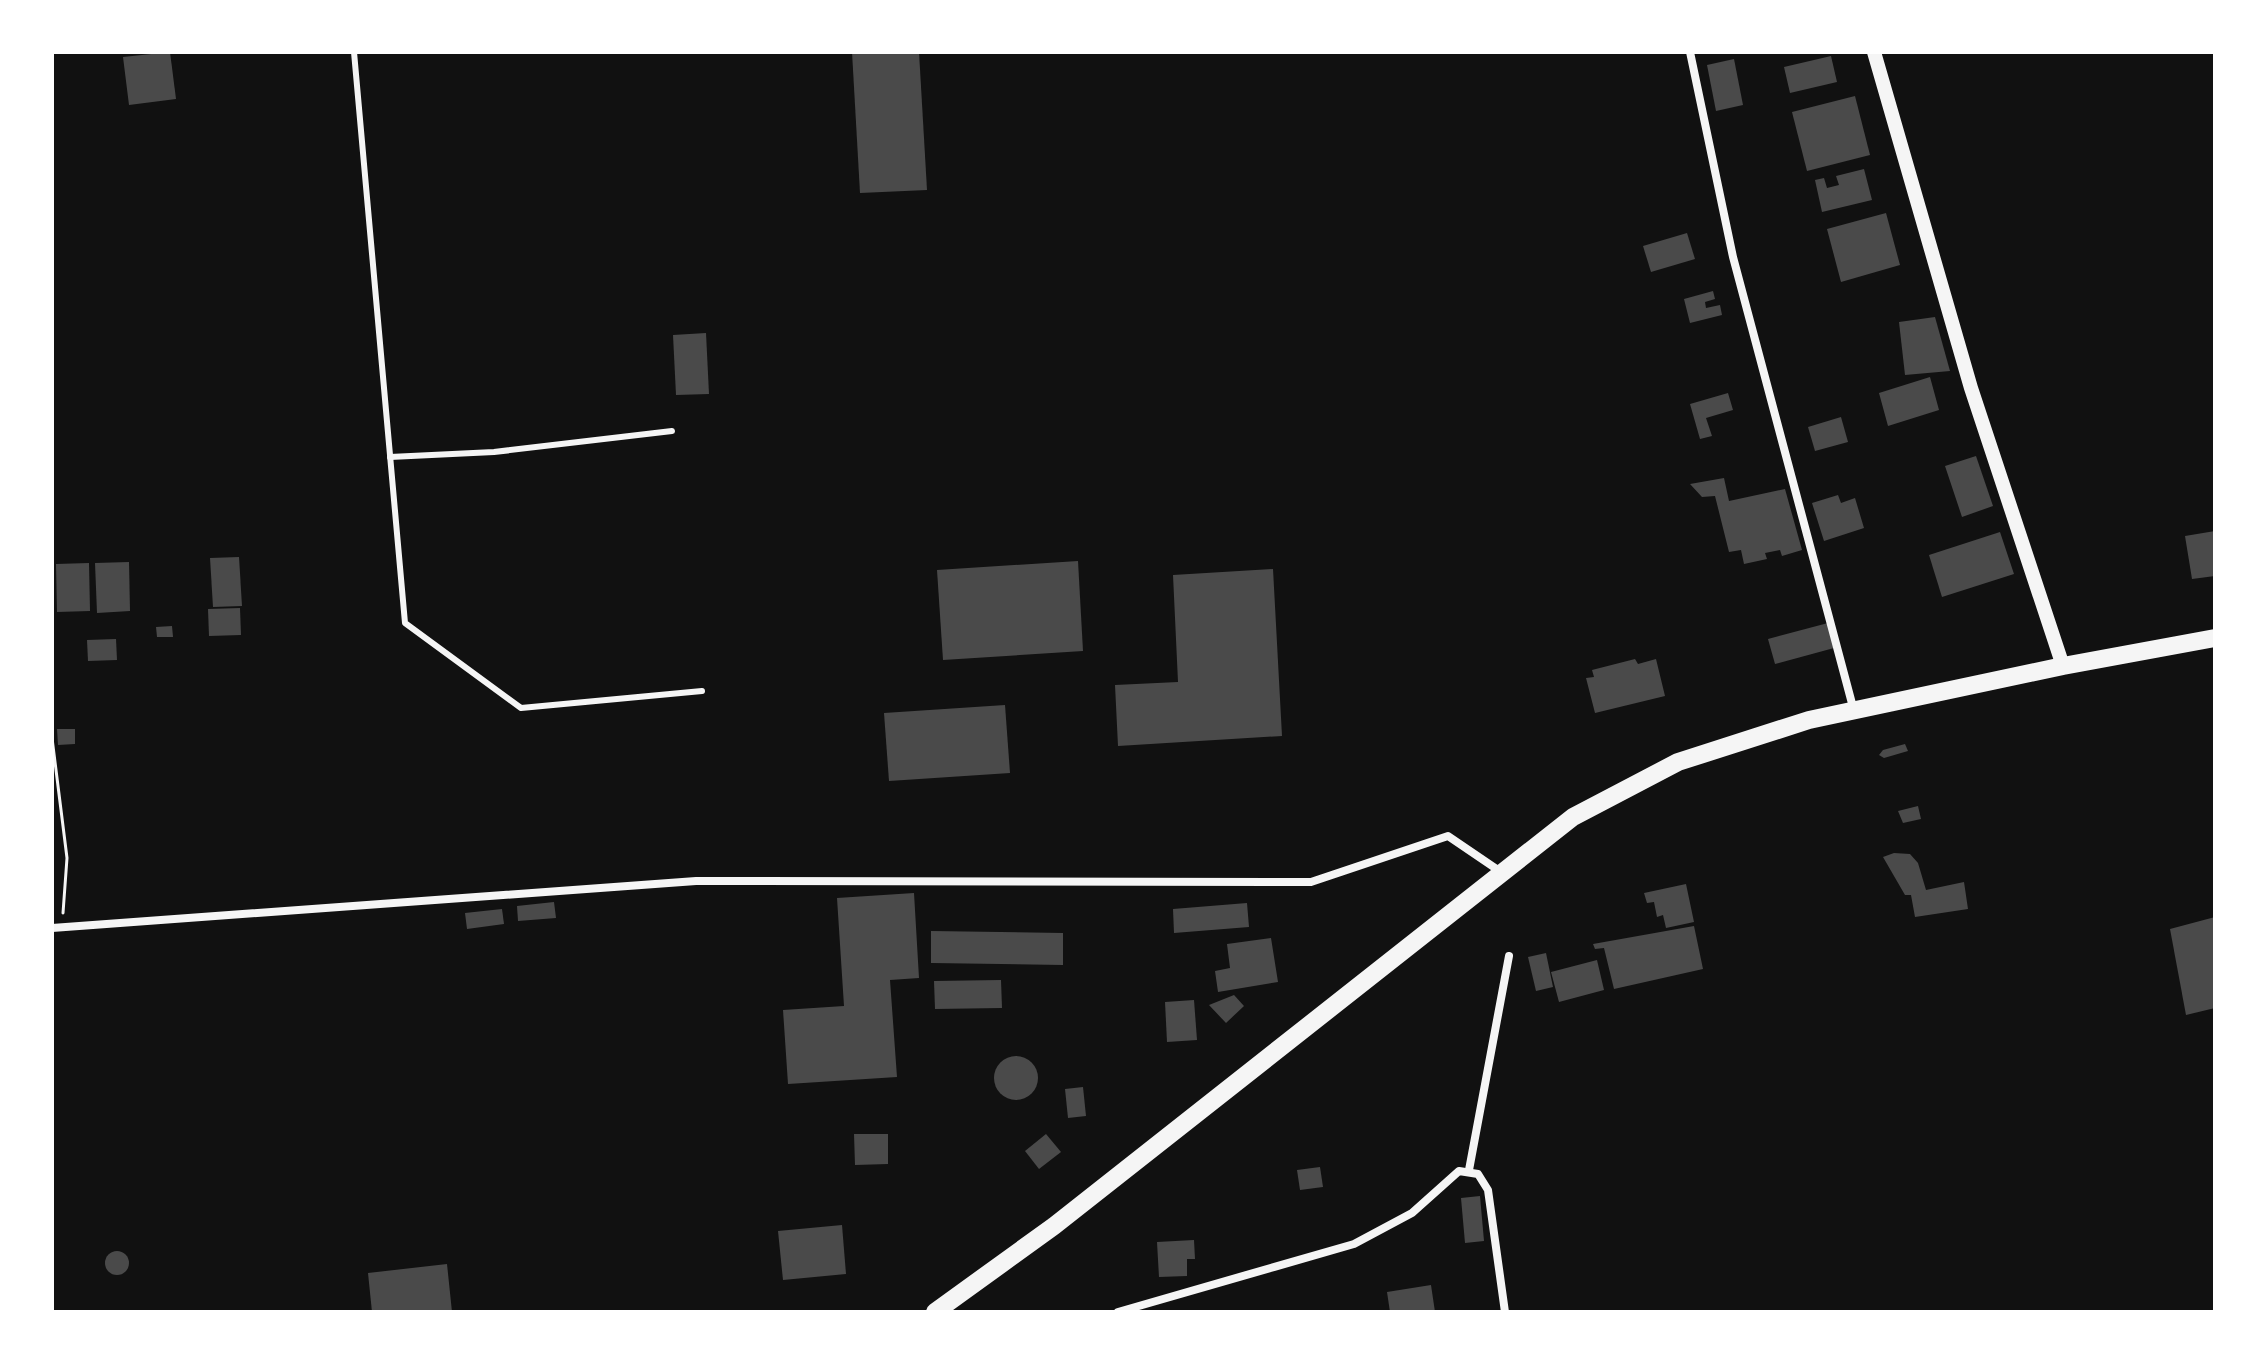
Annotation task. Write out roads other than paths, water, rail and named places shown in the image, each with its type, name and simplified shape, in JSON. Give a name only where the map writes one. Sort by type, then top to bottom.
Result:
[{"type":"highway","points":[[935,1312],[1054,1226],[1573,817],[1678,762],[1809,720],[2063,666],[2215,638]]},
{"type":"street","points":[[1690,52],[1733,257],[1854,711]]},
{"type":"street","points":[[1874,52],[1971,388],[2063,666]]},
{"type":"street","points":[[57,929],[696,881],[1311,882],[1448,836],[1502,873]]},
{"type":"street","points":[[1469,1170],[1509,956]]},
{"type":"street","points":[[1118,1312],[1354,1244],[1412,1213],[1451,1175],[1469,1170]]},
{"type":"street","points":[[1469,1170],[1484,1181],[1488,1190],[1505,1312]]},
{"type":"lane","points":[[354,52],[405,623],[521,708],[702,691]]},
{"type":"lane","points":[[390,457],[494,452],[672,431]]}]
